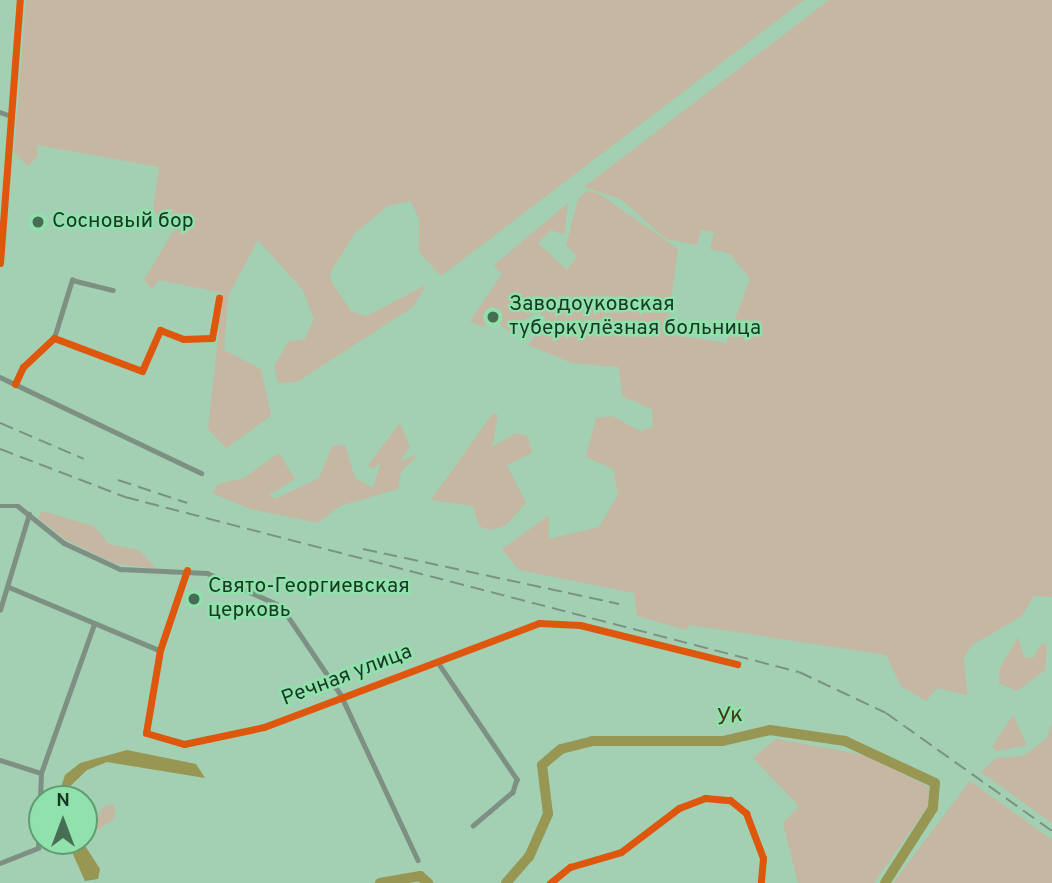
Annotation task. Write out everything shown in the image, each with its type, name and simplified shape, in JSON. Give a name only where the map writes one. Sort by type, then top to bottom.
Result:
[{"type":"street","points":[[0,264],[20,0]]},
{"type":"street","points":[[0,112],[11,116]]},
{"type":"street","points":[[15,384],[23,367],[54,338],[72,280],[113,290]]},
{"type":"street","points":[[54,338],[142,372],[160,330],[183,339],[212,338],[219,298]]},
{"type":"street","points":[[0,377],[201,473]]},
{"type":"street","points":[[0,506],[29,513],[64,543],[120,569],[208,573],[281,606],[341,695],[418,860]]},
{"type":"street","points":[[0,610],[29,513]]},
{"type":"street","points":[[9,587],[93,627],[160,650],[187,570]]},
{"type":"street","name":"Речная улица","points":[[160,650],[146,733],[184,744],[218,740],[437,661],[509,631],[558,622],[737,664]]},
{"type":"street","points":[[0,863],[38,848],[41,773],[93,627]]},
{"type":"street","points":[[437,661],[517,779],[513,792],[473,826]]},
{"type":"street","points":[[0,760],[41,773]]},
{"type":"street","points":[[550,883],[570,867],[621,852],[679,808],[705,797],[730,800],[746,813],[763,858],[761,883]]},
{"type":"shaded area","points":[[26,0],[804,0],[441,276],[419,252],[419,219],[411,201],[388,206],[355,233],[330,273],[331,281],[351,311],[367,316],[426,285],[413,307],[297,382],[278,383],[274,366],[289,341],[304,340],[314,319],[303,290],[258,240],[228,296],[224,350],[261,369],[271,416],[226,448],[208,429],[223,293],[159,280],[152,289],[144,280],[174,230],[153,210],[159,167],[37,145],[38,156],[28,166],[14,153]]},
{"type":"shaded area","points":[[829,0],[1052,0],[1052,597],[1034,596],[1022,616],[972,645],[964,657],[967,695],[937,688],[926,701],[901,686],[886,655],[690,625],[686,630],[637,616],[634,593],[519,570],[502,549],[549,515],[549,539],[599,527],[618,495],[613,469],[586,457],[596,418],[612,416],[640,431],[653,427],[652,409],[622,396],[619,367],[572,363],[528,345],[546,320],[537,310],[509,332],[493,318],[483,327],[470,321],[502,274],[494,265],[568,203],[564,235],[551,230],[538,243],[567,270],[577,256],[566,245],[578,199],[587,191],[598,193],[678,249],[668,322],[673,335],[726,343],[750,279],[730,254],[710,249],[714,232],[701,230],[697,245],[666,239],[621,199],[584,187]]},
{"type":"shaded area","points":[[493,413],[498,415],[492,447],[516,433],[528,436],[532,453],[507,465],[526,503],[505,526],[490,530],[479,526],[473,506],[431,500]]},
{"type":"shaded area","points":[[400,423],[410,447],[400,461],[419,454],[401,472],[398,489],[340,506],[318,523],[250,509],[212,493],[218,484],[244,478],[279,453],[295,479],[269,495],[275,499],[319,478],[332,446],[345,445],[355,478],[373,488],[381,462],[373,469],[368,465]]},
{"type":"shaded area","points":[[42,511],[94,526],[109,544],[139,550],[157,569],[114,563],[66,540],[38,518]]},
{"type":"shaded area","points":[[1018,637],[1024,657],[1033,658],[1042,643],[1047,647],[1045,670],[1017,691],[999,683],[1000,668]]},
{"type":"shaded area","points":[[1013,715],[1027,745],[997,751],[992,747]]},
{"type":"shaded area","points":[[1052,724],[1052,823],[981,772],[996,758],[1024,756],[1047,738]]},
{"type":"shaded area","points":[[776,739],[865,755],[929,787],[928,806],[874,883],[798,883],[783,823],[799,806],[753,758]]},
{"type":"shaded area","points":[[127,750],[196,764],[205,778],[107,762],[87,770],[71,785],[62,785],[65,775],[80,763]]},
{"type":"shaded area","points":[[970,781],[1052,840],[1052,883],[893,883]]},
{"type":"shaded area","points":[[114,804],[115,818],[98,830],[98,816],[103,807]]},
{"type":"shaded area","points":[[73,855],[91,855],[100,869],[98,879],[85,881]]},
{"type":"waterway","name":"Ук","points":[[506,883],[529,857],[548,814],[542,765],[561,749],[592,741],[723,741],[770,730],[845,741],[935,783],[933,808],[885,883]]},
{"type":"waterway","name":"Ук","points":[[380,883],[420,876],[428,883]]},
{"type":"railway","points":[[0,423],[84,459]]},
{"type":"railway","points":[[0,449],[125,497],[799,672],[886,713],[1052,831]]},
{"type":"railway","points":[[118,480],[187,503]]},
{"type":"railway","points":[[363,549],[619,604]]},
{"type":"cycle path","points":[[0,263],[20,0]]},
{"type":"cycle path","points":[[15,384],[23,367],[54,338],[142,371],[160,330],[183,339],[212,338],[219,298]]},
{"type":"cycle path","points":[[187,570],[160,650],[146,733],[184,744],[264,727],[539,623],[580,625],[737,664]]},
{"type":"cycle path","points":[[550,883],[570,867],[621,852],[679,808],[705,798],[730,800],[746,813],[763,858],[761,883]]},
{"type":"place","name":"Сосновый бор","points":[[38,222]]},
{"type":"place","name":"Заводоуковская туберкулёзная больница","points":[[493,317]]},
{"type":"place","name":"Свято-Георгиевская церковь","points":[[194,599]]}]
